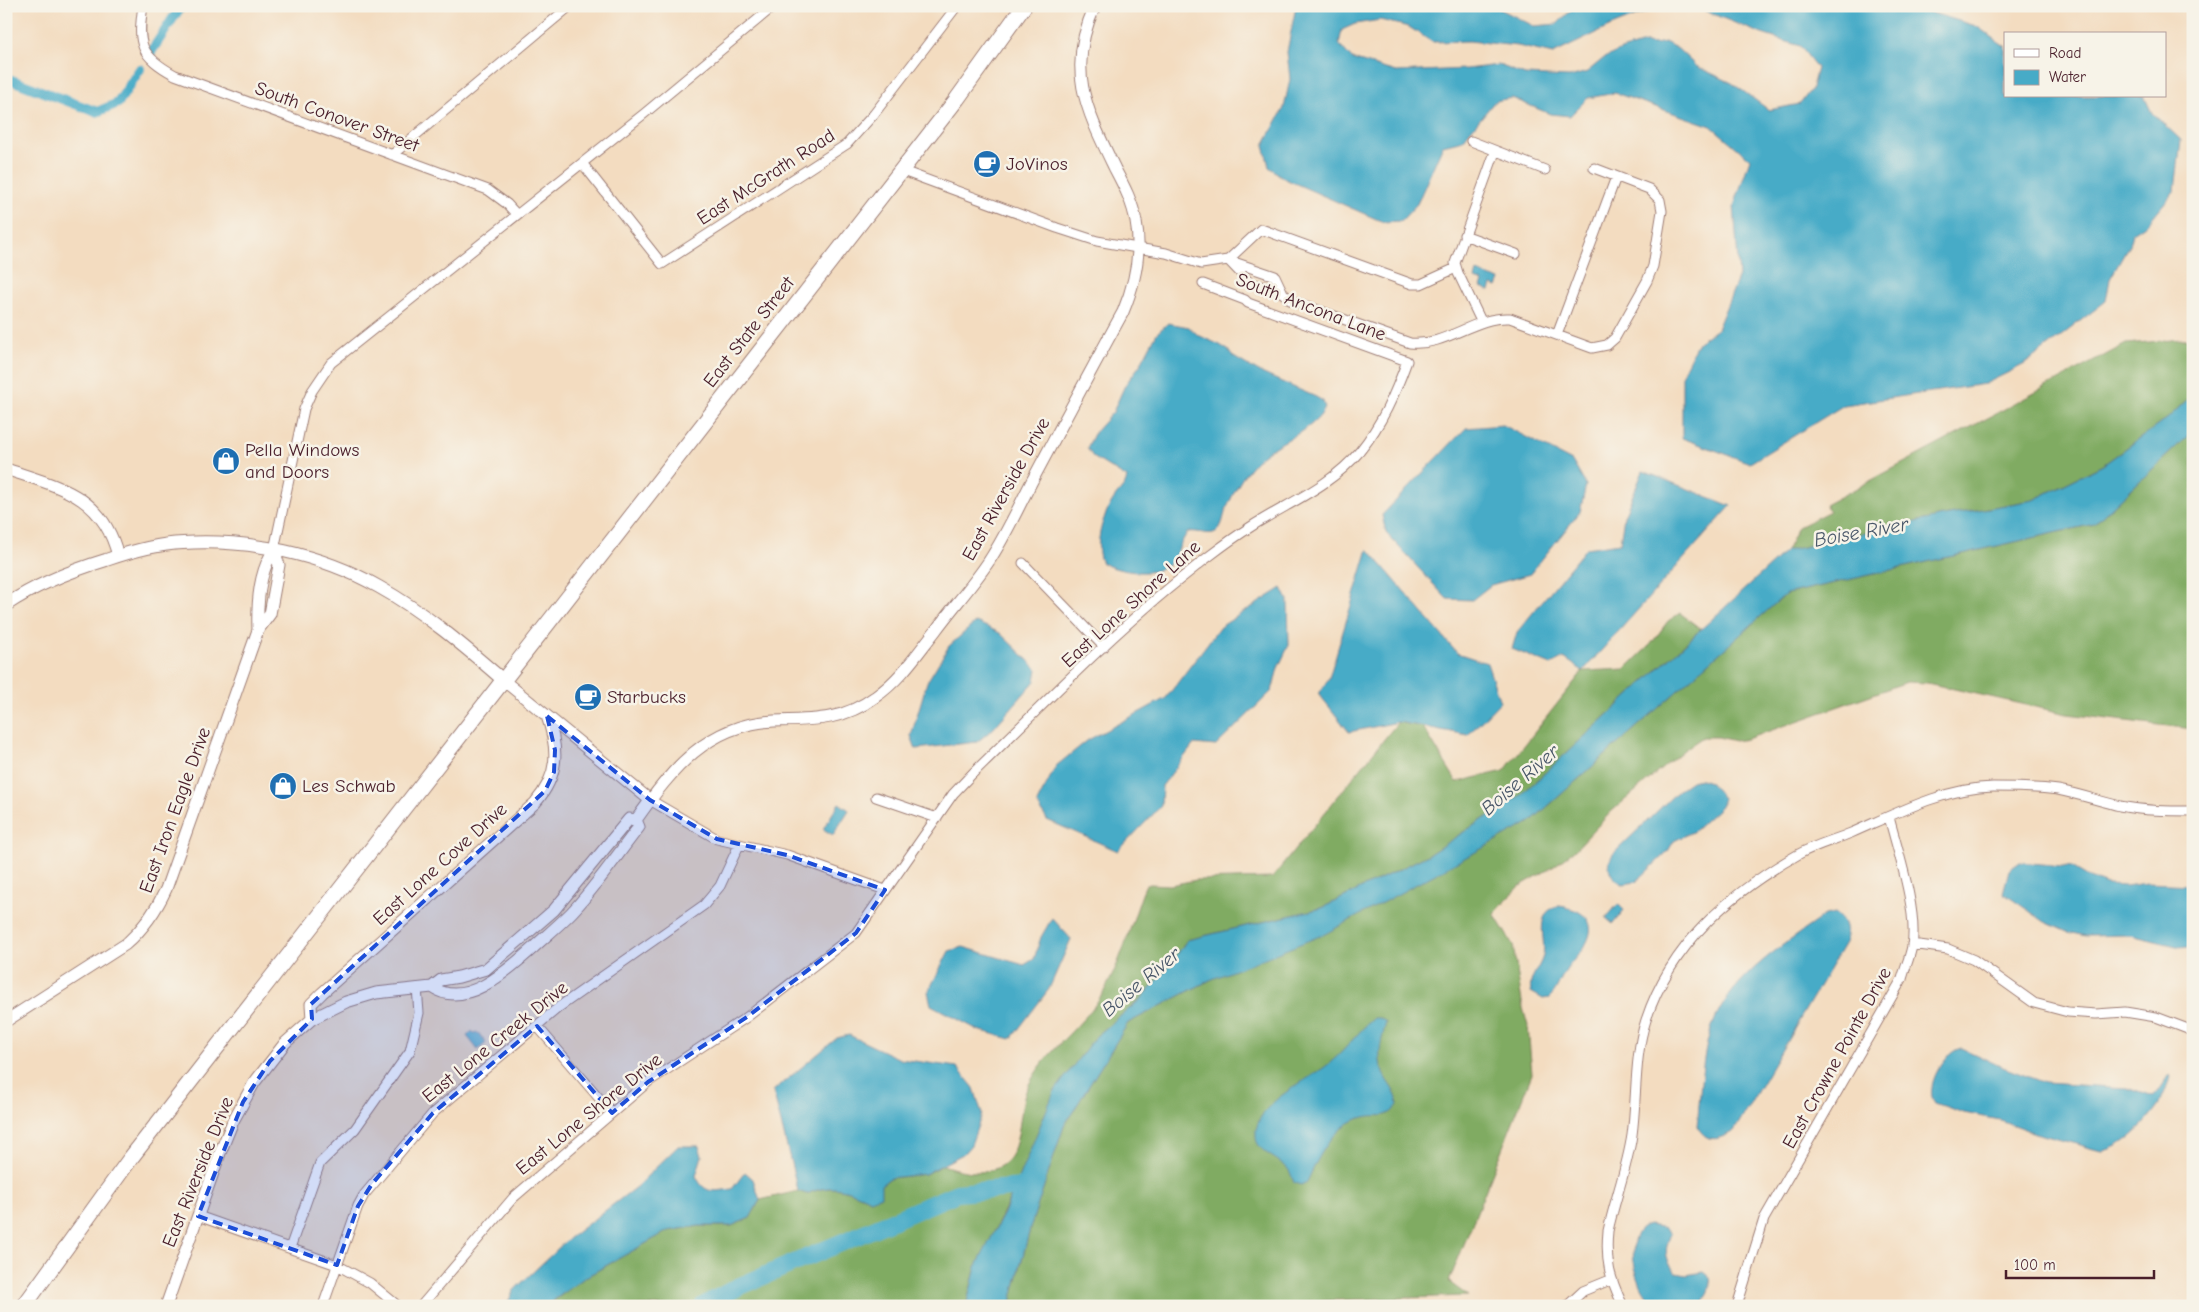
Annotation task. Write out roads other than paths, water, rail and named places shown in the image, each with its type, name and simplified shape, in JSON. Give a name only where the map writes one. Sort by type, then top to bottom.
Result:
[{"type":"highway","name":"East State Street","points":[[24,1306],[130,1160],[957,99],[1024,6]]},
{"type":"main road","points":[[6,605],[34,588],[69,572],[118,556],[181,543],[213,542],[250,545],[326,563],[379,587],[428,618],[503,680]]},
{"type":"street","name":"South Conover Street","points":[[143,6],[139,31],[144,51],[158,66],[175,76],[488,190],[508,204],[518,216]]},
{"type":"street","points":[[392,155],[570,6]]},
{"type":"street","points":[[274,550],[304,409],[320,378],[331,363],[518,216],[774,6]]},
{"type":"street","name":"East McGrath Road","points":[[582,163],[662,264],[848,144],[874,114],[957,6]]},
{"type":"street","name":"East Riverside Drive","points":[[166,1306],[220,1153],[243,1102],[270,1061],[285,1043],[312,1019],[331,1008],[362,996],[432,987],[441,993],[459,994],[477,989],[502,974],[578,906],[639,827],[636,820],[650,800],[681,764],[700,746],[740,726],[756,723],[833,718],[874,698],[903,672],[990,560],[1123,312],[1135,277],[1139,247],[1136,222],[1129,197],[1090,118],[1083,95],[1081,55],[1087,26],[1095,6]]},
{"type":"street","points":[[1470,140],[1495,152],[1544,170]]},
{"type":"street","points":[[1481,322],[1456,268],[1456,258],[1495,152]]},
{"type":"street","points":[[900,170],[1097,241],[1139,247],[1201,264],[1228,260],[1275,276],[1290,300],[1410,343],[1427,343],[1439,340],[1481,322],[1496,318],[1510,318],[1592,348],[1607,345],[1615,338],[1647,281],[1653,266],[1662,211],[1660,200],[1649,189],[1594,168]]},
{"type":"street","points":[[1557,335],[1616,177]]},
{"type":"street","points":[[1228,260],[1261,229],[1412,284],[1421,284],[1456,268]]},
{"type":"street","points":[[1464,235],[1516,254]]},
{"type":"street","points":[[1228,260],[1249,282],[1284,293]]},
{"type":"street","name":"South Ancona Lane","points":[[1203,284],[1246,300],[1248,303],[1407,361]]},
{"type":"street","name":"East Lone Shore Lane","points":[[885,890],[953,794],[1158,597],[1208,556],[1253,526],[1313,492],[1340,472],[1360,451],[1379,426],[1394,398],[1407,361]]},
{"type":"street","points":[[6,468],[62,489],[83,500],[105,522],[114,540],[118,556]]},
{"type":"street","name":"East Iron Eagle Drive","points":[[6,1022],[126,944],[143,928],[156,909],[166,889],[258,630],[257,611],[266,561],[274,550]]},
{"type":"street","points":[[1023,563],[1104,648]]},
{"type":"street","points":[[503,680],[650,800],[717,838],[739,845],[787,855],[885,890]]},
{"type":"street","name":"East Lone Cove Drive","points":[[312,1019],[311,1004],[322,993],[545,792],[554,772],[555,750],[553,732],[547,716]]},
{"type":"street","points":[[1623,1306],[1610,1280],[1607,1247],[1608,1231],[1631,1138],[1639,1052],[1645,1022],[1657,992],[1671,966],[1687,942],[1705,922],[1732,899],[1771,871],[1801,853],[1940,797],[1964,791],[1992,787],[2055,790],[2121,806],[2158,811],[2193,812]]},
{"type":"street","points":[[876,797],[936,818]]},
{"type":"street","name":"East Crowne Pointe Drive","points":[[1736,1306],[1764,1219],[1902,979],[1912,944],[1910,907],[1889,817]]},
{"type":"street","name":"East Lone Creek Drive","points":[[323,1306],[358,1206],[372,1184],[433,1113],[560,1007],[704,905],[720,886],[739,845]]},
{"type":"street","name":"East Lone Shore Drive","points":[[421,1306],[513,1198],[648,1082],[747,1017],[856,933],[885,890]]},
{"type":"street","points":[[1912,944],[1948,950],[1974,960],[2034,1003],[2068,1012],[2096,1014],[2124,1012],[2156,1017],[2193,1031]]},
{"type":"street","points":[[290,1248],[320,1163],[355,1129],[410,1051],[419,1013],[417,988]]},
{"type":"street","points":[[538,1026],[612,1113]]},
{"type":"street","points":[[198,1216],[337,1265],[364,1280],[398,1306]]},
{"type":"street","points":[[1567,1306],[1583,1291],[1610,1280]]},
{"type":"water","points":[[1296,6],[1494,6],[1534,26],[1557,24],[1575,6],[1661,6],[1609,27],[1553,54],[1518,46],[1469,41],[1432,42],[1409,27],[1380,20],[1355,24],[1342,30],[1339,44],[1352,59],[1396,72],[1466,69],[1499,65],[1525,75],[1570,77],[1587,72],[1604,58],[1621,50],[1644,43],[1655,44],[1665,42],[1678,49],[1696,66],[1732,83],[1769,110],[1800,104],[1812,88],[1817,68],[1800,46],[1762,34],[1693,6],[1909,6],[1976,26],[2004,45],[2004,98],[2145,98],[2152,113],[2181,140],[2175,190],[2148,223],[2133,233],[2131,242],[2110,279],[2106,301],[2025,364],[1985,384],[1844,405],[1750,463],[1682,438],[1682,374],[1698,342],[1717,329],[1739,276],[1734,206],[1750,159],[1711,126],[1615,93],[1588,98],[1570,116],[1550,114],[1512,98],[1495,101],[1463,140],[1443,145],[1417,204],[1401,221],[1383,222],[1285,179],[1269,167],[1264,145],[1284,108],[1290,79],[1287,52]]},
{"type":"water","points":[[1477,272],[1500,280],[1497,287],[1492,285],[1490,291],[1481,287],[1483,282],[1475,279]]},
{"type":"water","points":[[1168,323],[1189,327],[1198,335],[1220,345],[1228,350],[1232,356],[1259,372],[1323,401],[1325,408],[1312,424],[1264,454],[1251,466],[1235,490],[1222,524],[1217,531],[1214,533],[1188,532],[1173,559],[1164,568],[1147,572],[1128,571],[1102,563],[1099,556],[1099,539],[1103,521],[1127,478],[1093,457],[1087,448],[1095,432],[1113,412],[1125,385],[1140,365],[1157,333]]},
{"type":"water","points":[[2193,394],[2193,431],[2094,524],[1786,594],[1529,823],[1325,934],[1210,980],[1128,1023],[1064,1126],[1031,1225],[1010,1306],[966,1306],[976,1267],[1004,1213],[1054,1092],[1094,1038],[1141,999],[1166,971],[1187,940],[1322,908],[1428,855],[1521,795],[1786,551],[1938,517],[2033,500],[2103,465],[2168,418]]},
{"type":"water","points":[[1503,425],[1572,461],[1586,485],[1580,512],[1530,574],[1491,585],[1472,600],[1447,599],[1386,533],[1382,515],[1466,428]]},
{"type":"water","points":[[1643,471],[1731,506],[1583,671],[1564,658],[1551,665],[1512,649],[1517,632],[1586,548],[1620,543],[1624,516]]},
{"type":"water","points":[[1368,549],[1457,653],[1487,663],[1500,702],[1468,735],[1398,722],[1349,732],[1319,694],[1329,678]]},
{"type":"water","points":[[1282,588],[1288,600],[1289,645],[1278,668],[1272,691],[1216,746],[1194,744],[1162,786],[1161,806],[1118,851],[1047,820],[1037,803],[1056,766],[1088,740],[1166,698],[1220,627]]},
{"type":"water","points":[[976,622],[1000,633],[1037,669],[1035,681],[993,729],[977,742],[916,749],[911,736],[927,682],[949,646]]},
{"type":"water","points":[[1701,779],[1710,782],[1723,798],[1720,807],[1694,831],[1674,841],[1668,851],[1636,882],[1623,884],[1615,879],[1609,868],[1613,854],[1681,788],[1691,781]]},
{"type":"water","points":[[839,803],[849,810],[833,835],[823,829]]},
{"type":"water","points":[[2020,862],[2072,867],[2107,885],[2125,886],[2147,883],[2193,885],[2193,950],[2130,935],[2086,936],[2067,932],[2045,922],[2003,893],[2009,870]]},
{"type":"water","points":[[1618,904],[1624,910],[1613,924],[1606,918]]},
{"type":"water","points":[[1559,906],[1577,911],[1587,918],[1590,924],[1589,937],[1585,946],[1563,975],[1554,992],[1549,998],[1543,999],[1531,992],[1530,987],[1532,978],[1543,956],[1542,929],[1544,919],[1549,911]]},
{"type":"water","points":[[1835,913],[1843,922],[1846,941],[1734,1131],[1723,1137],[1713,1139],[1705,1136],[1697,1126],[1704,1060],[1715,1018],[1739,983],[1772,953],[1825,915]]},
{"type":"water","points":[[1052,918],[1071,939],[1049,989],[1011,1039],[978,1030],[931,1005],[928,992],[949,951],[963,947],[1024,965],[1034,959],[1041,937]]},
{"type":"water","points":[[1374,1018],[1380,1018],[1386,1022],[1380,1048],[1380,1060],[1383,1073],[1394,1092],[1398,1105],[1386,1115],[1364,1117],[1344,1126],[1322,1152],[1307,1182],[1301,1185],[1294,1183],[1288,1169],[1261,1148],[1256,1138],[1257,1125],[1272,1103],[1331,1062]]},
{"type":"water","points":[[472,1031],[474,1033],[477,1032],[486,1043],[478,1050],[467,1036]]},
{"type":"water","points":[[849,1035],[900,1059],[957,1067],[974,1088],[982,1114],[971,1145],[963,1154],[925,1174],[890,1178],[881,1185],[881,1196],[871,1200],[855,1193],[832,1188],[824,1188],[807,1194],[798,1191],[773,1091],[837,1038]]},
{"type":"water","points":[[1962,1048],[2000,1066],[2045,1083],[2127,1088],[2152,1097],[2164,1081],[2169,1076],[2170,1078],[2159,1104],[2140,1128],[2118,1145],[2102,1151],[2035,1133],[2000,1120],[1964,1113],[1935,1103],[1932,1096],[1932,1088],[1938,1071],[1949,1055],[1955,1050]]},
{"type":"water","points":[[678,1146],[699,1146],[702,1156],[696,1176],[699,1182],[707,1189],[715,1191],[732,1189],[745,1172],[753,1179],[760,1200],[750,1218],[731,1226],[699,1226],[668,1231],[584,1278],[546,1306],[506,1306],[514,1290],[568,1239],[636,1187]]},
{"type":"water","points":[[1649,1225],[1666,1228],[1671,1234],[1666,1255],[1677,1273],[1686,1275],[1704,1272],[1710,1277],[1711,1285],[1701,1306],[1656,1306],[1641,1286],[1635,1268],[1634,1241],[1642,1228]]},
{"type":"waterway","points":[[149,55],[181,6]]},
{"type":"waterway","points":[[6,78],[97,112],[118,103],[140,69]]},
{"type":"waterway","points":[[703,1306],[738,1287],[957,1193],[1033,1186]]},
{"type":"place","name":"JoVinos","points":[[987,164]]},
{"type":"place","name":"Pella Windows and Doors","points":[[226,461]]},
{"type":"place","name":"Starbucks","points":[[588,697]]},
{"type":"place","name":"Les Schwab","points":[[283,786]]},
{"type":"water label","name":"Boise River","points":[[1861,532]]},
{"type":"water label","name":"Boise River","points":[[1520,780]]},
{"type":"water label","name":"Boise River","points":[[1141,982]]}]
